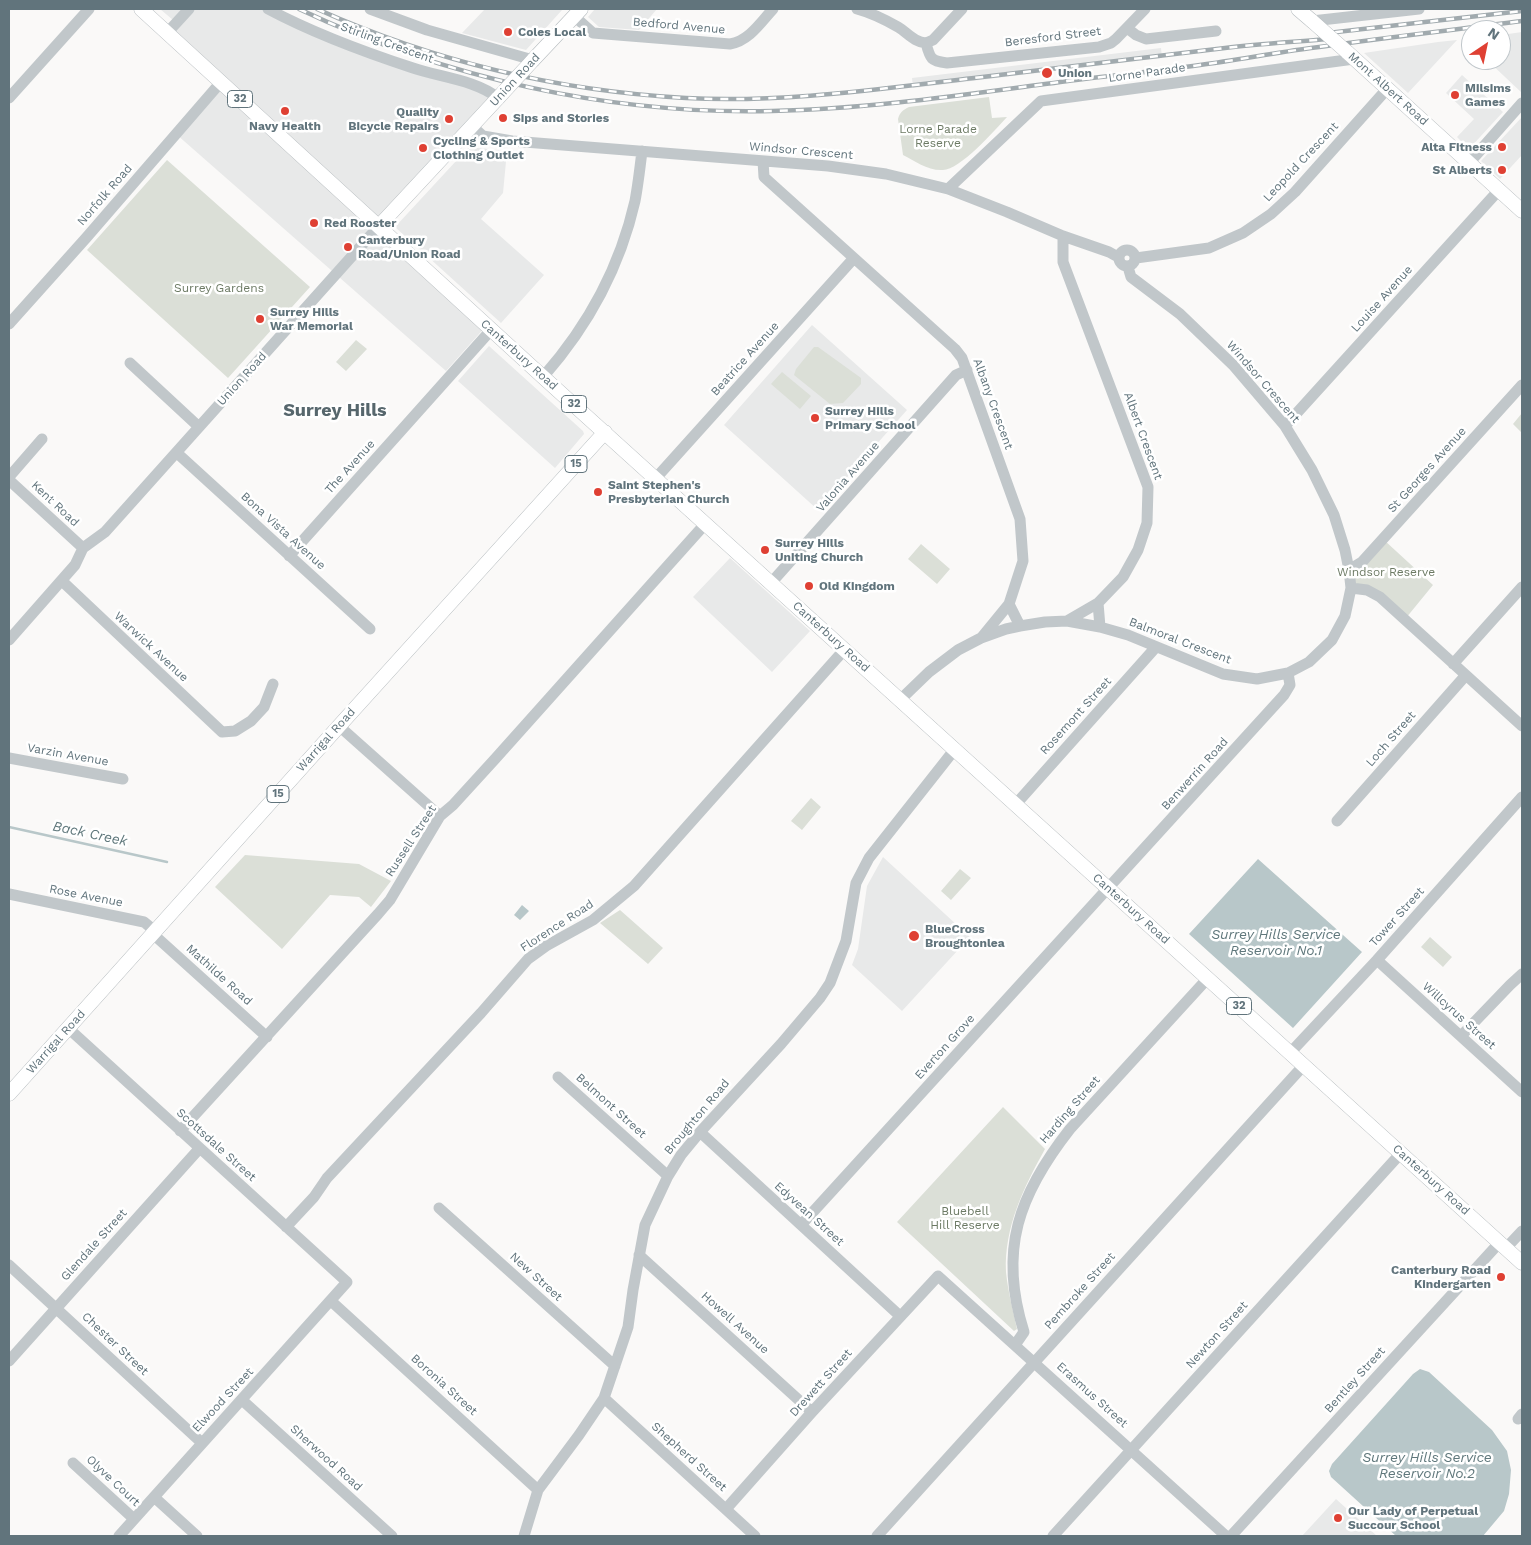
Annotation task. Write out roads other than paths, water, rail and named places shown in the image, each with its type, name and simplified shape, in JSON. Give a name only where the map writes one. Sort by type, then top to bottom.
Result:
[{"type":"main road","name":"Canterbury Road","points":[[141,9],[492,330],[1522,1263]]},
{"type":"main road","name":"Mont Albert Road","points":[[1298,9],[1522,210]]},
{"type":"main road","name":"Union Road","points":[[379,226],[579,11]]},
{"type":"main road","name":"Warrigal Road","points":[[9,1094],[605,432]]},
{"type":"street","points":[[9,98],[89,9]]},
{"type":"street","points":[[167,33],[189,9]]},
{"type":"street","name":"Stirling Crescent","points":[[268,9],[372,54],[415,69],[478,86],[490,91],[498,98]]},
{"type":"street","points":[[370,9],[427,30],[533,60]]},
{"type":"street","name":"Bedford Avenue","points":[[579,11],[593,33],[730,44],[738,43],[747,36],[774,9]]},
{"type":"street","points":[[857,9],[874,13],[912,38],[926,43],[933,40],[962,9]]},
{"type":"street","points":[[1146,9],[1127,28],[1136,35],[1146,39],[1216,31]]},
{"type":"street","points":[[1312,21],[1419,9]]},
{"type":"street","name":"Beresford Street","points":[[926,43],[929,57],[934,61],[948,63],[1099,47],[1111,44],[1127,28]]},
{"type":"street","name":"Lorne Parade","points":[[948,189],[1041,101],[1351,55]]},
{"type":"street","name":"Norfolk Road","points":[[9,324],[221,82]]},
{"type":"street","name":"Leopold Crescent","points":[[1136,258],[1209,248],[1243,233],[1271,214],[1295,192],[1387,89]]},
{"type":"street","points":[[1469,163],[1522,103]]},
{"type":"street","name":"Windsor Crescent","points":[[472,126],[483,136],[512,141],[828,166],[886,174],[948,189],[1118,257]]},
{"type":"street","points":[[543,376],[564,353],[578,333],[608,281],[624,240],[633,208],[642,151]]},
{"type":"street","name":"Albany Crescent","points":[[763,161],[764,177],[955,349],[962,358],[1020,518],[1023,561],[1009,604],[981,638]]},
{"type":"street","name":"Louise Avenue","points":[[1285,426],[1499,190]]},
{"type":"street","name":"Union Road","points":[[9,640],[75,565],[83,548],[105,532],[379,226]]},
{"type":"street","name":"Albert Crescent","points":[[1063,236],[1063,262],[1148,486],[1147,523],[1138,550],[1122,577],[1098,602],[1067,621]]},
{"type":"street","points":[[1124,251],[1130,251],[1134,253],[1136,258],[1135,263],[1128,267],[1122,265],[1118,257],[1124,251]]},
{"type":"street","name":"Beatrice Avenue","points":[[656,478],[854,258]]},
{"type":"street","name":"Windsor Crescent","points":[[1128,267],[1131,277],[1180,314],[1232,365],[1285,426],[1312,470],[1334,515],[1345,550],[1351,588]]},
{"type":"street","name":"The Avenue","points":[[289,556],[492,330]]},
{"type":"street","points":[[130,363],[199,427]]},
{"type":"street","name":"Valonia Avenue","points":[[771,583],[956,375],[967,370]]},
{"type":"street","name":"St Georges Avenue","points":[[1349,570],[1362,562],[1522,385]]},
{"type":"street","points":[[9,478],[42,439]]},
{"type":"street","name":"Bona Vista Avenue","points":[[177,453],[370,629]]},
{"type":"street","name":"Kent Road","points":[[9,478],[83,548]]},
{"type":"street","name":"Russell Street","points":[[180,1131],[390,900],[440,816],[453,805],[489,766],[706,523]]},
{"type":"street","name":"Warwick Avenue","points":[[62,581],[222,732],[234,731],[251,721],[264,706],[274,684]]},
{"type":"street","points":[[1453,664],[1522,587]]},
{"type":"street","points":[[1351,588],[1367,590],[1380,597],[1522,726]]},
{"type":"street","name":"Balmoral Crescent","points":[[900,700],[929,672],[958,650],[981,638],[1020,626],[1044,622],[1067,621],[1100,627],[1128,635],[1223,674],[1257,679],[1288,673],[1309,662],[1332,640],[1345,616],[1351,588]]},
{"type":"street","points":[[1098,602],[1100,627]]},
{"type":"street","points":[[1009,604],[1020,626]]},
{"type":"street","name":"Rosemont Street","points":[[1016,804],[1156,647]]},
{"type":"street","name":"Florence Road","points":[[286,1227],[314,1197],[327,1178],[528,959],[546,946],[593,920],[639,880],[845,649]]},
{"type":"street","name":"Benwerrin Road","points":[[1109,888],[1284,695],[1290,685],[1288,673]]},
{"type":"street","name":"Loch Street","points":[[1337,821],[1466,675]]},
{"type":"street","points":[[339,726],[440,816]]},
{"type":"street","name":"Broughton Road","points":[[524,1536],[538,1490],[604,1398],[628,1327],[645,1224],[668,1176],[681,1155],[700,1132],[781,1044],[820,998],[830,983],[844,948],[856,883],[869,858],[955,749]]},
{"type":"street","name":"Varzin Avenue","points":[[9,758],[123,779]]},
{"type":"street","name":"Tower Street","points":[[1290,1053],[1377,960],[1522,797]]},
{"type":"street","name":"Everton Grove","points":[[802,1225],[1109,888]]},
{"type":"street","name":"Rose Avenue","points":[[9,894],[144,922],[154,932]]},
{"type":"street","name":"Mathilde Road","points":[[154,932],[267,1037]]},
{"type":"street","name":"Willcyrus Street","points":[[1377,960],[1522,1092]]},
{"type":"street","points":[[1461,1036],[1522,974]]},
{"type":"street","name":"Harding Street","points":[[1015,1345],[1024,1332],[1017,1308],[1012,1274],[1013,1245],[1022,1211],[1034,1181],[1050,1154],[1070,1129],[1208,978]]},
{"type":"street","name":"Scottsdale Street","points":[[68,1028],[347,1282]]},
{"type":"street","name":"Pembroke Street","points":[[877,1536],[1304,1065]]},
{"type":"street","name":"Belmont Street","points":[[558,1077],[668,1176]]},
{"type":"street","name":"Edyvean Street","points":[[700,1132],[900,1316]]},
{"type":"street","name":"Glendale Street","points":[[9,1361],[199,1149]]},
{"type":"street","name":"Newton Street","points":[[1053,1536],[1401,1153]]},
{"type":"street","name":"New Street","points":[[439,1208],[615,1366]]},
{"type":"street","name":"Bentley Street","points":[[1232,1536],[1503,1245],[1522,1231]]},
{"type":"street","name":"Howell Avenue","points":[[639,1255],[812,1412]]},
{"type":"street","name":"Chester Street","points":[[9,1265],[202,1443]]},
{"type":"street","name":"Erasmus Street","points":[[938,1276],[1132,1449],[1226,1536]]},
{"type":"street","name":"Drewett Street","points":[[726,1509],[812,1412],[938,1276]]},
{"type":"street","name":"Elwood Street","points":[[119,1536],[347,1282]]},
{"type":"street","name":"Boronia Street","points":[[331,1301],[538,1490]]},
{"type":"street","name":"Shepherd Street","points":[[604,1398],[756,1536]]},
{"type":"street","name":"Sherwood Road","points":[[242,1400],[392,1536]]},
{"type":"street","name":"Olyve Court","points":[[73,1463],[134,1519]]},
{"type":"street","points":[[154,1497],[197,1536]]},
{"type":"water","name":"Surrey Hills Service Reservoir No.1","points":[[1258,859],[1362,952],[1293,1028],[1189,934]]},
{"type":"water","points":[[522,905],[529,911],[520,920],[514,915]]},
{"type":"water","name":"Surrey Hills Service Reservoir No.2","points":[[1420,1369],[1429,1372],[1492,1430],[1507,1451],[1511,1470],[1509,1494],[1504,1511],[1483,1536],[1396,1536],[1331,1477],[1329,1471],[1332,1464],[1413,1374]]},
{"type":"waterway","name":"Back Creek","points":[[9,827],[167,862]]},
{"type":"railway","points":[[299,9],[412,55],[470,73],[590,99],[711,111],[810,110],[924,100],[1522,21]]},
{"type":"railway","points":[[317,9],[406,44],[497,70],[591,88],[686,98],[758,99],[830,94],[1225,48],[1328,39]]},
{"type":"railway","points":[[1319,34],[1522,11]]},
{"type":"place","name":"Coles Local","points":[[508,32]]},
{"type":"place","name":"Union","points":[[1047,73]]},
{"type":"place","name":"Milsims Games","points":[[1455,95]]},
{"type":"place","name":"Navy Health","points":[[285,111]]},
{"type":"place","name":"Sips and Stories","points":[[503,118]]},
{"type":"place","name":"Quality Bicycle Repairs","points":[[449,119]]},
{"type":"place","name":"Alta Fitness","points":[[1502,147]]},
{"type":"place","name":"Cycling & Sports Clothing Outlet","points":[[423,148]]},
{"type":"place","name":"St Alberts","points":[[1502,170]]},
{"type":"place","name":"Red Rooster","points":[[314,223]]},
{"type":"place","name":"Canterbury Road/Union Road","points":[[348,247]]},
{"type":"place","name":"Surrey Hills War Memorial","points":[[260,319]]},
{"type":"place","name":"Surrey Hills Primary School","points":[[815,418]]},
{"type":"place","name":"Saint Stephen's Presbyterian Church","points":[[598,492]]},
{"type":"place","name":"Surrey Hills Uniting Church","points":[[765,550]]},
{"type":"place","name":"Old Kingdom","points":[[809,586]]},
{"type":"place","name":"BlueCross Broughtonlea","points":[[914,936]]},
{"type":"place","name":"Canterbury Road Kindergarten","points":[[1501,1277]]},
{"type":"place","name":"Our Lady of Perpetual Succour School","points":[[1338,1518]]},
{"type":"district","name":"Surrey Hills","points":[[335,411]]},
{"type":"park label","name":"Lorne Parade Reserve","points":[[938,136]]},
{"type":"park label","name":"Surrey Gardens","points":[[219,288]]},
{"type":"park label","name":"Windsor Reserve","points":[[1386,572]]},
{"type":"park label","name":"Bluebell Hill Reserve","points":[[965,1218]]}]
